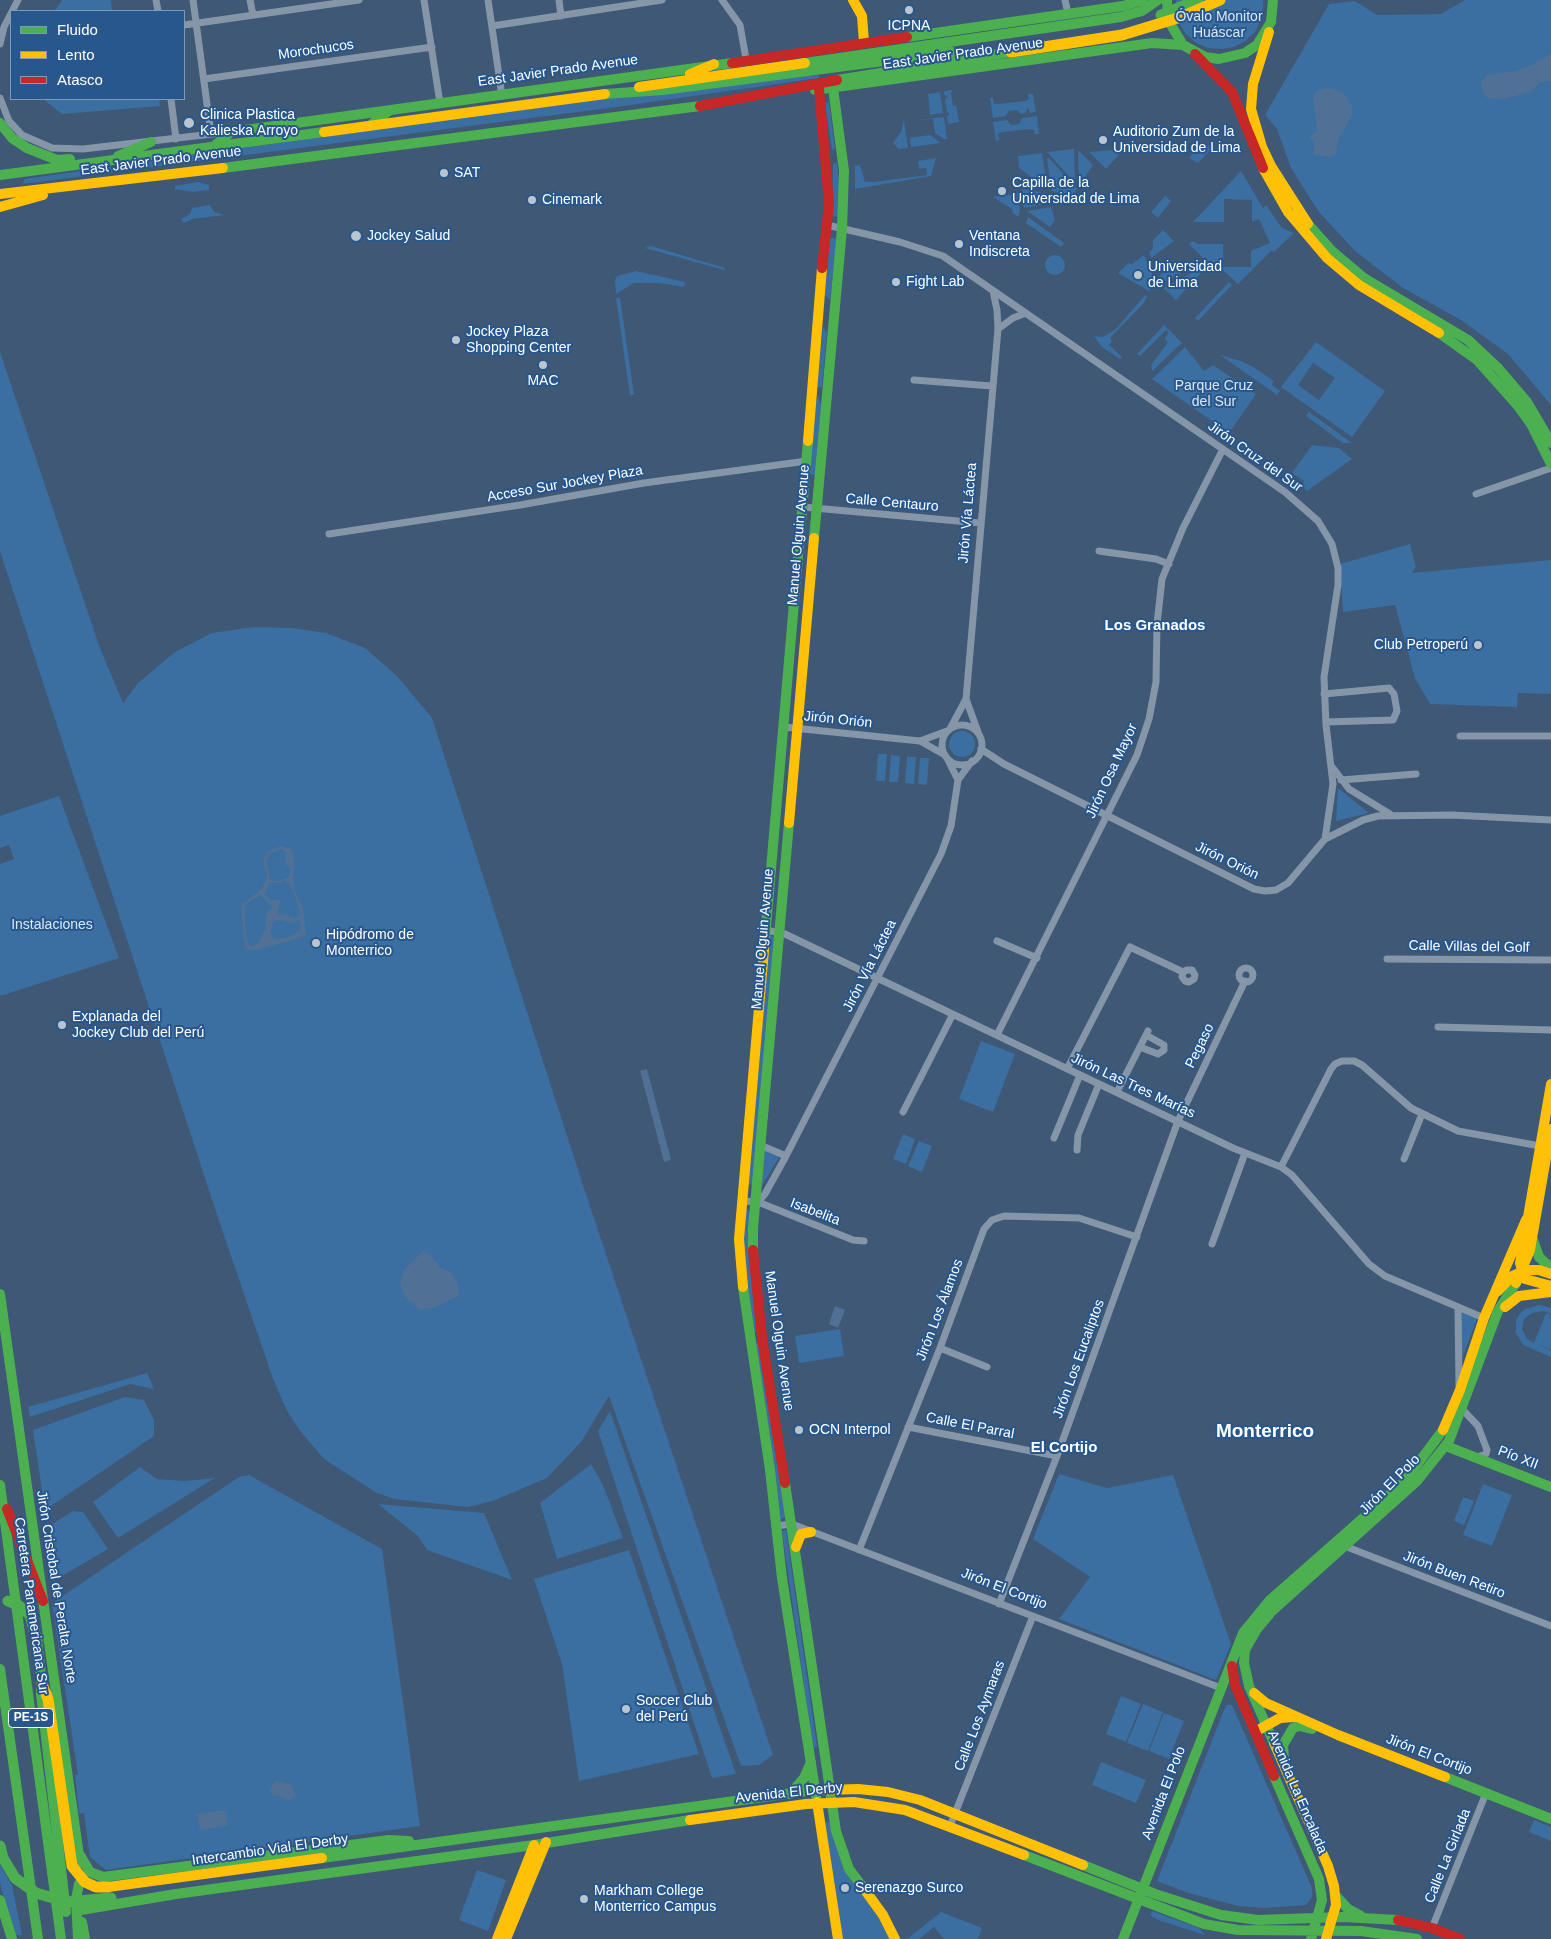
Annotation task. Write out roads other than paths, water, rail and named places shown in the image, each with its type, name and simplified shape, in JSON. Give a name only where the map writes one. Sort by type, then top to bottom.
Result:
[{"type":"main road","points":[[853,0],[862,16],[864,42]]},
{"type":"main road","name":"East Javier Prado Avenue","points":[[231,132],[502,96],[746,59],[1068,14],[1143,0]]},
{"type":"main road","name":"East Javier Prado Avenue","points":[[0,175],[615,93],[676,80],[1121,16],[1142,11],[1158,0]]},
{"type":"main road","points":[[1167,0],[1168,20],[1174,33],[1183,45],[1212,69],[1232,92],[1267,178],[1288,212],[1311,241],[1326,258],[1359,284],[1436,330],[1477,360],[1522,412],[1551,464]]},
{"type":"main road","points":[[730,102],[1140,22],[1198,0]]},
{"type":"main road","points":[[615,93],[664,90],[1122,35],[1180,17],[1220,0]]},
{"type":"main road","points":[[1275,3],[1253,84],[1251,109],[1262,147],[1284,190],[1306,222],[1353,269],[1382,290],[1461,336],[1498,368],[1527,402],[1551,442]]},
{"type":"main road","points":[[1193,52],[1219,59],[1246,53],[1265,34],[1271,22]]},
{"type":"main road","name":"East Javier Prado Avenue","points":[[0,194],[378,150],[1152,43],[1183,45]]},
{"type":"main road","points":[[676,80],[714,64]]},
{"type":"main road","name":"Manuel Olguin Avenue","points":[[833,88],[844,171],[842,228],[760,1145],[753,1260],[756,1339],[775,1526],[838,1939]]},
{"type":"main road","name":"Manuel Olguin Avenue","points":[[819,89],[828,174],[826,225],[818,298],[807,461],[742,1201],[739,1257],[792,1524],[830,1802],[844,1860],[883,1915],[895,1939]]},
{"type":"main road","points":[[370,125],[390,110]]},
{"type":"main road","points":[[0,123],[18,143],[57,160],[107,162],[151,142]]},
{"type":"main road","points":[[213,147],[231,132]]},
{"type":"main road","points":[[0,207],[24,201],[59,188]]},
{"type":"main road","points":[[805,481],[819,481]]},
{"type":"main road","points":[[1551,1084],[1520,1263],[1521,1272],[1528,1281],[1551,1286]]},
{"type":"main road","name":"Jirón El Polo","points":[[1249,1686],[1244,1663],[1246,1650],[1257,1629],[1272,1611],[1301,1584],[1347,1547],[1417,1481],[1446,1446],[1454,1431],[1498,1310],[1521,1272],[1532,1239],[1551,1129]]},
{"type":"main road","name":"Jirón El Polo","points":[[1233,1658],[1249,1624],[1270,1600],[1404,1482],[1441,1435],[1460,1390],[1491,1300],[1526,1220]]},
{"type":"main road","points":[[1532,1239],[1539,1257],[1551,1268]]},
{"type":"main road","points":[[1491,1300],[1508,1279],[1521,1272],[1533,1270],[1551,1274]]},
{"type":"main road","points":[[1486,1344],[1503,1310],[1511,1301],[1524,1294],[1551,1292]]},
{"type":"main road","name":"Jirón Cristobal de Peralta Norte","points":[[0,1294],[80,1855],[79,1884]]},
{"type":"main road","name":"Pío XII","points":[[1446,1446],[1551,1487]]},
{"type":"main road","name":"Carretera Panamericana Sur","points":[[0,1485],[61,1939]]},
{"type":"main road","points":[[2,1498],[22,1541],[44,1601]]},
{"type":"main road","points":[[795,1550],[801,1534],[811,1532]]},
{"type":"main road","points":[[0,1601],[18,1605],[33,1620],[64,1883],[66,1939]]},
{"type":"main road","name":"Avenida El Polo","points":[[1123,1939],[1233,1658]]},
{"type":"main road","name":"Avenida La Encalada","points":[[1233,1658],[1232,1676],[1318,1879],[1322,1900],[1313,1934]]},
{"type":"main road","name":"PE-1S","points":[[0,1669],[38,1939]]},
{"type":"main road","points":[[42,1684],[48,1699],[72,1866],[85,1882],[110,1892]]},
{"type":"main road","name":"Avenida La Encalada","points":[[1249,1686],[1328,1866],[1336,1896],[1328,1935]]},
{"type":"main road","name":"Jirón El Cortijo","points":[[1249,1686],[1261,1700],[1296,1717],[1551,1818]]},
{"type":"main road","points":[[1237,1689],[1250,1710],[1255,1710],[1256,1705]]},
{"type":"main road","points":[[1255,1732],[1280,1718],[1296,1717]]},
{"type":"main road","points":[[1286,1772],[1283,1745],[1293,1728],[1299,1726],[1338,1735]]},
{"type":"main road","points":[[790,1794],[804,1778],[811,1762]]},
{"type":"main road","name":"Avenida El Derby","points":[[368,1868],[546,1842],[730,1809],[790,1794],[815,1790],[888,1792],[920,1800],[1184,1905],[1221,1916],[1258,1920],[1333,1917],[1404,1920],[1460,1939]]},
{"type":"main road","name":"Avenida El Derby","points":[[435,1843],[730,1809],[830,1802],[869,1803],[894,1807],[950,1826],[1187,1919],[1219,1928],[1328,1935],[1380,1933],[1417,1939]]},
{"type":"main road","points":[[820,1821],[834,1819]]},
{"type":"main road","points":[[80,1855],[90,1872],[103,1877],[389,1840],[435,1843]]},
{"type":"main road","points":[[506,1939],[546,1842]]},
{"type":"main road","name":"Intercambio Vial El Derby","points":[[110,1892],[435,1843]]},
{"type":"main road","points":[[497,1939],[534,1844]]},
{"type":"main road","points":[[0,1846],[15,1878],[36,1893],[67,1902],[110,1892],[331,1866],[368,1868]]},
{"type":"main road","points":[[81,1910],[176,1894],[368,1868]]},
{"type":"main road","points":[[1118,1892],[1123,1892],[1127,1889],[1127,1884],[1123,1881]]},
{"type":"main road","points":[[79,1884],[85,1939]]},
{"type":"main road","points":[[78,1939],[76,1906],[79,1884]]},
{"type":"main road","points":[[1336,1896],[1348,1909],[1365,1918]]},
{"type":"main road","points":[[0,1900],[12,1939]]},
{"type":"street","points":[[193,0],[211,134]]},
{"type":"street","points":[[250,0],[253,15]]},
{"type":"street","points":[[185,25],[253,15],[309,4],[359,0]]},
{"type":"street","points":[[424,0],[440,104]]},
{"type":"street","points":[[488,0],[502,96]]},
{"type":"street","points":[[559,0],[561,16]]},
{"type":"street","points":[[492,26],[662,0]]},
{"type":"street","points":[[722,0],[740,25],[746,59]]},
{"type":"street","points":[[1065,0],[1068,14]]},
{"type":"street","points":[[0,44],[10,14]]},
{"type":"street","name":"Morochucos","points":[[204,79],[432,47]]},
{"type":"street","name":"East Javier Prado Avenue","points":[[0,98],[9,120],[22,135],[52,148],[83,148],[151,142],[231,132]]},
{"type":"street","points":[[170,100],[176,139]]},
{"type":"street","name":"Jirón Cruz del Sur","points":[[826,225],[937,253],[1224,449],[1312,514],[1327,533],[1338,568],[1338,585],[1324,677],[1326,722],[1332,767],[1332,803],[1325,839]]},
{"type":"street","name":"Jirón Vía Láctea","points":[[978,734],[966,699],[998,329],[993,291]]},
{"type":"street","points":[[998,329],[1014,318],[1026,313]]},
{"type":"street","points":[[914,380],[992,386]]},
{"type":"street","name":"Jirón Osa Mayor","points":[[997,1035],[1137,755],[1150,719],[1156,682],[1157,624],[1162,579],[1183,528],[1224,449]]},
{"type":"street","name":"Acceso Sur Jockey Plaza","points":[[329,534],[520,505],[644,483],[807,461]]},
{"type":"street","points":[[1476,494],[1551,468]]},
{"type":"street","name":"Calle Centauro","points":[[803,507],[980,523]]},
{"type":"street","points":[[1099,551],[1156,559],[1169,564]]},
{"type":"street","points":[[1324,694],[1389,688],[1394,694],[1397,711],[1393,720],[1326,722]]},
{"type":"street","name":"Jirón Vía Láctea","points":[[949,730],[966,699]]},
{"type":"street","points":[[946,756],[956,764],[972,761],[981,749],[978,734],[974,730],[962,725],[949,730],[943,740],[946,756],[958,780]]},
{"type":"street","name":"Jirón Orión","points":[[784,728],[920,741],[946,756]]},
{"type":"street","name":"Jirón Orión","points":[[920,741],[949,730]]},
{"type":"street","points":[[1460,736],[1551,736]]},
{"type":"street","name":"Jirón Orión","points":[[981,749],[1004,764],[1254,889],[1264,891],[1276,890],[1288,883],[1325,839],[1363,820],[1390,814],[1551,820]]},
{"type":"street","name":"Jirón Vía Láctea","points":[[756,1202],[766,1194],[879,978],[941,854],[951,826],[958,780],[972,761]]},
{"type":"street","name":"Jirón Cruz del Sur","points":[[1332,767],[1349,789],[1390,814]]},
{"type":"street","points":[[1341,780],[1416,774]]},
{"type":"street","name":"Jirón Las Tres Marías","points":[[766,930],[779,931],[1245,1153],[1281,1167],[1292,1175],[1369,1264],[1386,1276],[1484,1318]]},
{"type":"street","points":[[997,941],[1037,958]]},
{"type":"street","points":[[1068,1069],[1130,947],[1183,972]]},
{"type":"street","name":"Calle Villas del Golf","points":[[1387,959],[1551,960]]},
{"type":"street","name":"Pegaso","points":[[1178,1121],[1245,982]]},
{"type":"street","points":[[903,1112],[954,1014]]},
{"type":"street","points":[[1438,1027],[1551,1030]]},
{"type":"street","points":[[1117,1092],[1147,1033],[1164,1045],[1164,1050],[1158,1054],[1140,1047]]},
{"type":"street","points":[[1281,1167],[1332,1069],[1335,1064],[1342,1061],[1354,1061],[1362,1065],[1411,1108],[1458,1131],[1540,1146]]},
{"type":"street","points":[[1054,1138],[1080,1075]]},
{"type":"street","points":[[1077,1150],[1078,1135],[1099,1084]]},
{"type":"street","points":[[1404,1159],[1422,1114]]},
{"type":"street","name":"Jirón Los Eucaliptos","points":[[999,1604],[1057,1456],[1178,1121]]},
{"type":"street","points":[[760,1145],[786,1156]]},
{"type":"street","points":[[1212,1244],[1245,1153]]},
{"type":"street","name":"Isabelita","points":[[742,1201],[756,1202],[853,1240],[864,1241]]},
{"type":"street","name":"Jirón Los Álamos","points":[[859,1550],[940,1348],[984,1228],[992,1220],[1004,1216],[1079,1218],[1137,1237]]},
{"type":"street","points":[[1458,1307],[1460,1390]]},
{"type":"street","points":[[940,1348],[987,1367]]},
{"type":"street","name":"Pío XII","points":[[1462,1409],[1478,1426],[1487,1450],[1486,1454],[1474,1457]]},
{"type":"street","name":"Calle El Parral","points":[[908,1427],[1057,1456]]},
{"type":"street","name":"Jirón El Cortijo","points":[[775,1526],[792,1524],[1221,1688]]},
{"type":"street","name":"Jirón Buen Retiro","points":[[1347,1547],[1551,1626]]},
{"type":"street","name":"Calle Los Aymaras","points":[[950,1826],[1033,1616]]},
{"type":"street","name":"Calle La Girlada","points":[[1432,1928],[1486,1793]]},
{"type":"place","name":"ICPNA","points":[[909,10]]},
{"type":"place","name":"Clinica Plastica Kalieska Arroyo","points":[[189,123]]},
{"type":"place","name":"Auditorio Zum de la Universidad de Lima","points":[[1103,140]]},
{"type":"place","name":"SAT","points":[[444,173]]},
{"type":"place","name":"Capilla de la Universidad de Lima","points":[[1002,191]]},
{"type":"place","name":"Cinemark","points":[[532,200]]},
{"type":"place","name":"Jockey Salud","points":[[356,236]]},
{"type":"place","name":"Ventana Indiscreta","points":[[959,244]]},
{"type":"place","name":"Universidad de Lima","points":[[1138,275]]},
{"type":"place","name":"Fight Lab","points":[[896,282]]},
{"type":"place","name":"Jockey Plaza Shopping Center","points":[[456,340]]},
{"type":"place","name":"MAC","points":[[543,365]]},
{"type":"place","name":"Club Petroperú","points":[[1478,645]]},
{"type":"place","name":"Hipódromo de Monterrico","points":[[316,943]]},
{"type":"place","name":"Explanada del Jockey Club del Perú","points":[[62,1025]]},
{"type":"place","name":"OCN Interpol","points":[[799,1430]]},
{"type":"place","name":"Soccer Club del Perú","points":[[626,1709]]},
{"type":"place","name":"Serenazgo Surco","points":[[845,1888]]},
{"type":"place","name":"Markham College Monterrico Campus","points":[[584,1899]]},
{"type":"district","name":"Los Granados","points":[[1155,626]]},
{"type":"district","name":"Monterrico","points":[[1265,1432]]},
{"type":"district","name":"El Cortijo","points":[[1064,1448]]},
{"type":"park label","name":"Óvalo Monitor Huáscar","points":[[1219,25]]},
{"type":"park label","name":"Parque Cruz del Sur","points":[[1214,394]]},
{"type":"park label","name":"Instalaciones","points":[[52,925]]}]
